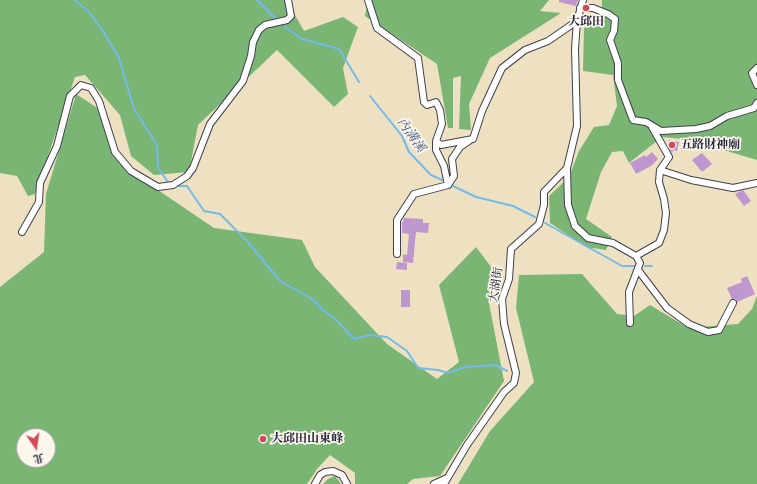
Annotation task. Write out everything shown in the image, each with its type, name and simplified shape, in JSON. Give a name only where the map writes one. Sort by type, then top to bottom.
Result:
[{"type":"street","points":[[22,232],[39,202],[40,184],[57,146],[70,96],[81,85],[91,88],[99,101],[116,152],[130,171],[158,187],[173,185],[187,176],[193,168],[210,124],[243,81],[252,56],[253,42],[259,30],[265,25],[286,20],[291,16],[288,0]]},
{"type":"street","points":[[368,0],[377,28],[418,58],[424,102],[427,105],[436,102],[440,110],[442,124],[436,141],[436,150],[444,166],[448,185]]},
{"type":"street","points":[[583,0],[577,21],[575,92],[577,126],[567,168],[568,205],[575,226],[588,238],[613,243],[636,256],[640,263],[629,292],[630,323]]},
{"type":"street","points":[[580,8],[593,8],[608,14],[615,19],[614,31],[610,40],[618,63],[617,72],[621,89],[633,120],[646,122],[652,127],[661,131],[696,129],[710,126],[727,116],[754,108],[757,103]]},
{"type":"street","points":[[398,254],[397,220],[414,194],[448,185],[454,176],[452,159],[460,147],[473,139],[482,111],[502,68],[525,50],[548,41],[577,21]]},
{"type":"street","points":[[757,68],[752,73],[757,85]]},
{"type":"street","points":[[636,256],[659,243],[664,230],[666,213],[664,199],[658,182],[660,170],[669,157],[652,127]]},
{"type":"street","points":[[436,141],[441,145],[473,139]]},
{"type":"street","name":"大湖街","points":[[445,481],[467,445],[504,392],[514,383],[516,373],[504,324],[502,299],[509,278],[511,249],[539,224],[544,205],[544,192],[567,168]]},
{"type":"street","points":[[660,170],[691,180],[732,188],[757,183]]},
{"type":"street","points":[[638,270],[654,293],[667,308],[689,324],[708,332],[719,330],[733,303]]},
{"type":"street","points":[[315,484],[320,475],[325,472],[333,471],[342,475],[347,484]]},
{"type":"street","points":[[434,484],[445,481]]},
{"type":"green space","points":[[0,0],[292,0],[292,10],[304,31],[343,17],[358,27],[343,68],[348,94],[334,107],[277,50],[198,125],[189,172],[154,175],[131,156],[120,115],[85,75],[75,77],[35,194],[28,196],[17,176],[0,173]]},
{"type":"green space","points":[[368,0],[549,0],[540,11],[561,13],[490,58],[469,104],[471,130],[459,129],[461,76],[453,78],[453,128],[448,128],[437,64],[365,16]]},
{"type":"green space","points":[[602,0],[757,0],[757,160],[682,139],[662,137],[629,163],[623,151],[612,152],[601,172],[586,219],[612,237],[606,250],[586,247],[550,223],[549,196],[569,177],[579,151],[594,127],[609,125],[617,106],[613,75],[583,71],[584,28],[601,21]]},
{"type":"green space","points":[[76,94],[99,109],[124,167],[214,228],[302,240],[315,267],[387,344],[437,379],[459,362],[439,285],[476,247],[498,276],[489,303],[504,381],[440,476],[413,479],[407,484],[355,484],[355,473],[330,455],[317,469],[307,484],[0,484],[0,287],[44,252],[46,194]]},
{"type":"green space","points":[[582,274],[617,314],[634,316],[650,305],[688,328],[738,324],[752,309],[757,296],[757,484],[458,484],[490,431],[534,382],[516,308],[519,275]]},
{"type":"green space","points":[[335,476],[341,484],[323,484],[328,479]]},
{"type":"building","points":[[559,0],[578,0],[576,6],[559,2]]},
{"type":"building","name":"五路財神廟","points":[[669,140],[679,142],[677,151],[673,150],[672,153],[668,147]]},
{"type":"building","points":[[652,152],[658,159],[651,166],[636,174],[630,163],[645,155],[646,157]]},
{"type":"building","points":[[702,153],[712,164],[702,172],[692,160]]},
{"type":"building","points":[[743,190],[751,201],[744,206],[735,194]]},
{"type":"building","points":[[404,218],[423,219],[423,223],[429,223],[428,233],[416,232],[413,263],[403,262],[403,254],[407,255],[409,234],[402,233],[402,222]]},
{"type":"building","points":[[397,262],[407,263],[407,270],[396,269]]},
{"type":"building","points":[[747,276],[755,294],[737,302],[735,299],[732,299],[727,288],[742,282],[741,279]]},
{"type":"building","points":[[401,290],[410,290],[410,307],[401,307]]},
{"type":"waterway","points":[[74,0],[88,11],[101,28],[119,58],[134,109],[157,145],[158,168],[168,182]]},
{"type":"waterway","name":"內溝溪","points":[[257,0],[275,18]]},
{"type":"waterway","name":"內溝溪","points":[[285,27],[302,39],[339,49],[359,82]]},
{"type":"waterway","name":"內溝溪","points":[[370,96],[402,136],[409,152],[431,175],[442,180]]},
{"type":"waterway","points":[[177,186],[187,186],[204,211],[220,214],[247,241],[280,281],[312,299],[334,318],[354,339],[370,335],[387,337],[407,351],[418,368],[438,370],[448,373],[465,367],[496,365],[507,371]]},
{"type":"waterway","name":"內溝溪","points":[[453,186],[476,197],[513,206],[535,217]]},
{"type":"waterway","name":"內溝溪","points":[[545,223],[622,266],[634,266]]},
{"type":"waterway","name":"內溝溪","points":[[645,266],[652,266]]},
{"type":"place","name":"大邱田","points":[[586,8]]},
{"type":"place","name":"五路財神廟","points":[[672,145]]},
{"type":"place","name":"大邱田山東峰","points":[[263,439]]}]
